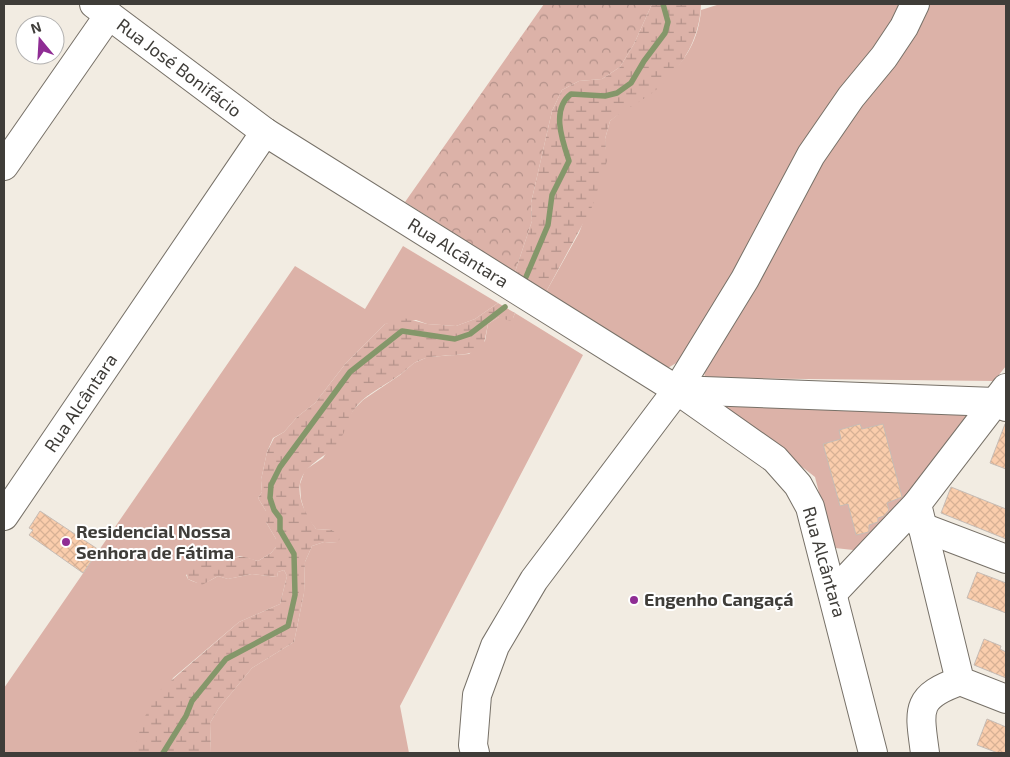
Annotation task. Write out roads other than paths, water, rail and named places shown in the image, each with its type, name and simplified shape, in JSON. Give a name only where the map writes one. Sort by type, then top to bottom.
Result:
[{"type":"street","points":[[475,753],[473,745],[477,695],[495,646],[534,580],[677,390],[745,279],[811,155],[851,96],[884,57],[904,27],[915,4]]},
{"type":"street","points":[[4,166],[102,10]]},
{"type":"street","name":"Rua José Bonifácio","points":[[102,10],[265,132]]},
{"type":"street","name":"Rua Alcântara","points":[[4,516],[265,132],[677,390],[774,459],[798,484],[810,507],[834,593],[873,753]]},
{"type":"street","points":[[677,390],[1002,399]]},
{"type":"street","points":[[834,593],[920,516],[1002,399]]},
{"type":"street","points":[[920,516],[1006,559]]},
{"type":"street","points":[[920,516],[960,681]]},
{"type":"street","points":[[924,753],[920,719],[925,702],[937,689],[960,681],[1006,699]]},
{"type":"waterway","points":[[526,277],[548,225],[552,195],[569,161],[560,125],[561,108],[565,100],[571,94],[605,96],[617,93],[631,83],[644,61],[665,33],[668,22],[663,4]]},
{"type":"waterway","points":[[163,753],[186,716],[192,701],[226,659],[288,626],[295,595],[294,554],[280,530],[280,518],[274,510],[270,498],[271,485],[280,467],[350,372],[402,331],[455,339],[470,334],[505,307]]},
{"type":"place","name":"Residencial Nossa Senhora de Fátima","points":[[66,542]]},
{"type":"place","name":"Engenho Cangaçá","points":[[634,600]]}]
